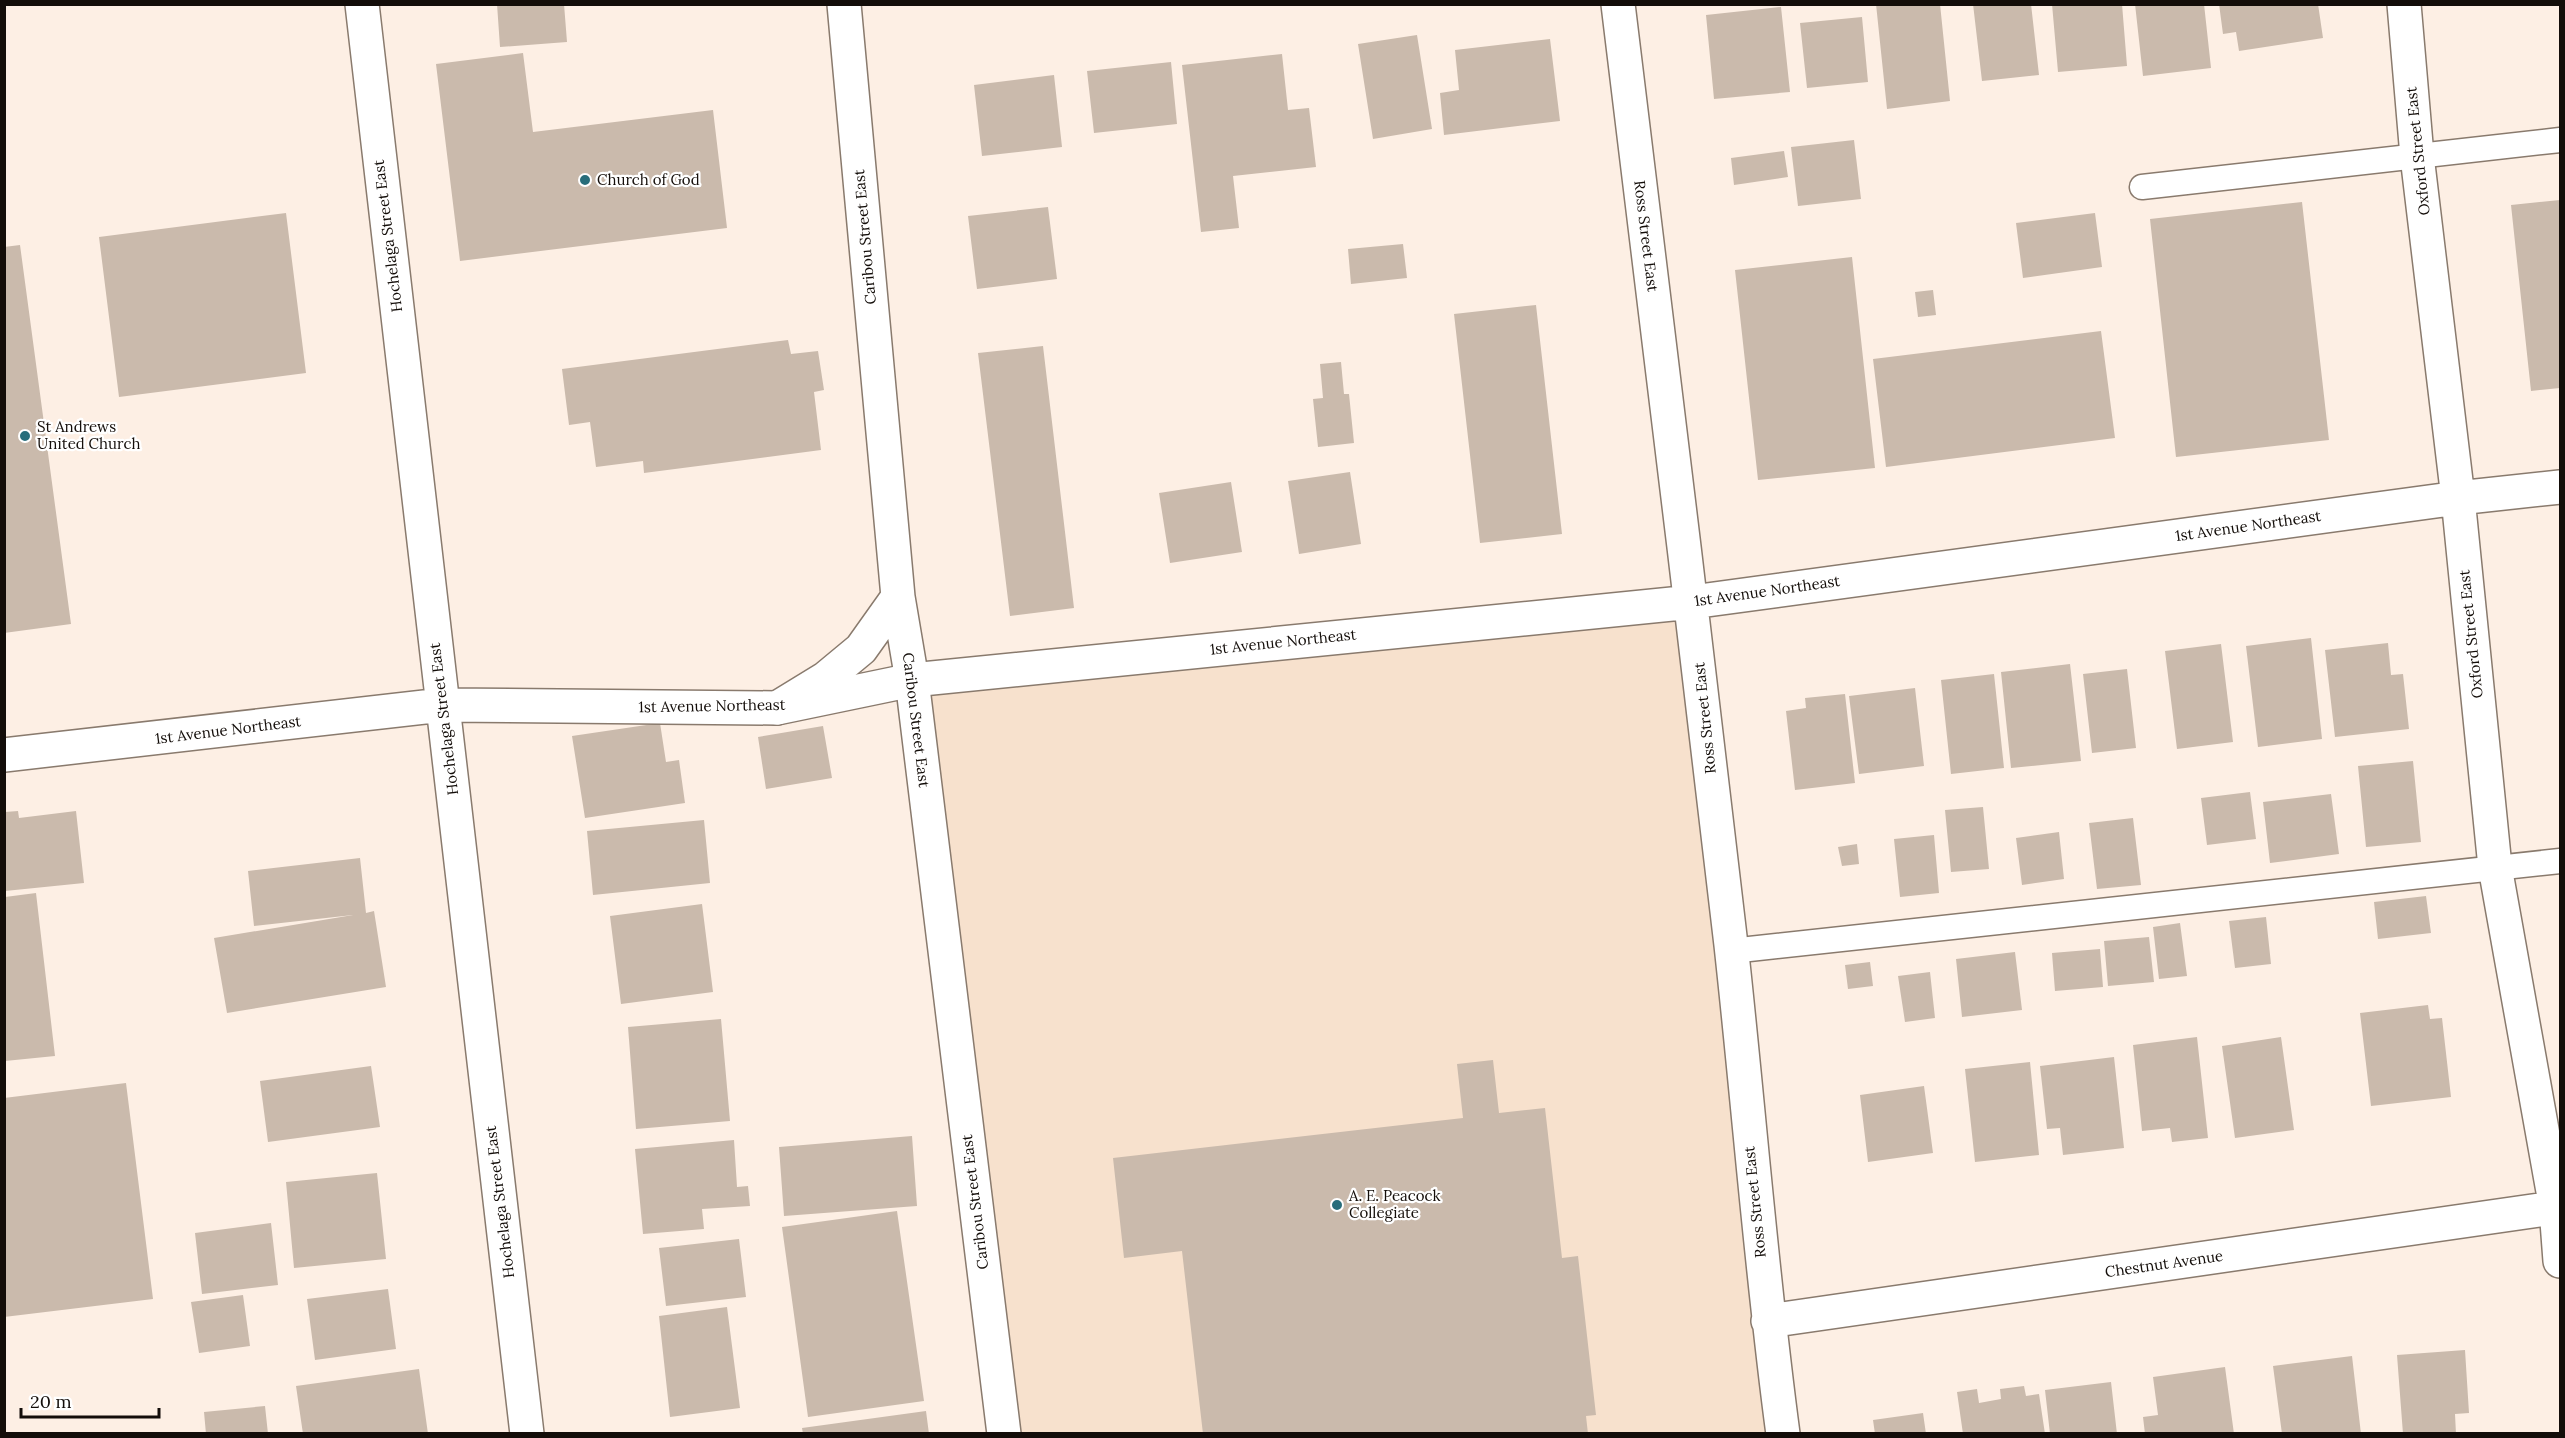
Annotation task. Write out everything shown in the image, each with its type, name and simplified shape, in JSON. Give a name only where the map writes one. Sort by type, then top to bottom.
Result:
[{"type":"street","name":"Hochelaga Street East","points":[[362,4],[527,1434]]},
{"type":"street","name":"Caribou Street East","points":[[844,4],[898,597],[912,680],[1004,1434]]},
{"type":"street","name":"Ross Street East","points":[[1618,4],[1692,602],[1731,951],[1768,1321],[1783,1434]]},
{"type":"street","name":"Oxford Street East","points":[[2404,4],[2417,156],[2458,498],[2495,867],[2558,1208],[2560,1261]]},
{"type":"street","name":"1st Avenue Northeast","points":[[4,755],[442,705],[777,708],[912,680],[1692,602],[2458,498],[2560,487]]},
{"type":"street","points":[[777,708],[826,678],[861,649],[898,597]]},
{"type":"street","name":"Chestnut Avenue","points":[[1768,1321],[2558,1208]]},
{"type":"lane","points":[[2142,188],[2560,140]]},
{"type":"lane","points":[[1731,951],[2560,861]]},
{"type":"shaded area","points":[[1692,602],[1787,1433],[1005,1433],[912,680]]},
{"type":"building","points":[[497,4],[564,4],[567,42],[500,47]]},
{"type":"building","points":[[1876,4],[1940,4],[1950,101],[1887,109]]},
{"type":"building","points":[[1973,4],[2031,4],[2039,75],[1982,81]]},
{"type":"building","points":[[2052,4],[2122,4],[2127,66],[2058,72]]},
{"type":"building","points":[[2135,4],[2204,4],[2211,68],[2143,76]]},
{"type":"building","points":[[2219,4],[2318,4],[2323,38],[2239,51],[2236,32],[2223,34]]},
{"type":"building","points":[[1781,7],[1790,92],[1714,99],[1706,15]]},
{"type":"building","points":[[1862,17],[1868,82],[1807,88],[1800,23]]},
{"type":"building","points":[[1417,35],[1432,129],[1373,139],[1358,44]]},
{"type":"building","points":[[1550,39],[1560,121],[1444,135],[1440,93],[1459,90],[1455,50]]},
{"type":"building","name":"Church of God","points":[[523,53],[533,132],[713,110],[727,228],[460,261],[436,64]]},
{"type":"building","points":[[1282,54],[1288,110],[1309,108],[1316,167],[1233,176],[1239,228],[1201,232],[1182,65]]},
{"type":"building","points":[[1171,62],[1177,124],[1094,133],[1087,71]]},
{"type":"building","points":[[1054,75],[1062,147],[982,156],[974,85]]},
{"type":"building","points":[[1854,140],[1861,199],[1798,206],[1791,147]]},
{"type":"building","points":[[1784,151],[1788,177],[1734,185],[1731,158]]},
{"type":"building","points":[[2560,200],[2560,388],[2531,391],[2511,205]]},
{"type":"building","points":[[2302,202],[2329,440],[2176,457],[2150,219]]},
{"type":"building","points":[[1048,207],[1057,279],[977,289],[968,216]]},
{"type":"building","points":[[286,213],[306,373],[119,397],[99,237]]},
{"type":"building","points":[[2095,213],[2102,267],[2023,278],[2016,223]]},
{"type":"building","points":[[1403,244],[1407,278],[1351,284],[1348,249]]},
{"type":"building","name":"St Andrews United Church","points":[[20,245],[71,624],[4,633],[4,247]]},
{"type":"building","points":[[1852,257],[1875,468],[1758,480],[1735,270]]},
{"type":"building","points":[[1933,290],[1936,315],[1918,317],[1915,292]]},
{"type":"building","points":[[1536,305],[1562,534],[1480,543],[1454,314]]},
{"type":"building","points":[[2101,331],[2115,438],[1886,467],[1873,359]]},
{"type":"building","points":[[788,340],[791,354],[818,351],[824,390],[814,392],[821,450],[644,473],[643,461],[596,467],[590,422],[569,425],[562,369]]},
{"type":"building","points":[[1043,346],[1074,608],[1010,616],[978,353]]},
{"type":"building","points":[[1341,362],[1344,394],[1349,394],[1354,443],[1318,447],[1313,399],[1323,398],[1320,364]]},
{"type":"building","points":[[1350,472],[1361,544],[1299,554],[1288,481]]},
{"type":"building","points":[[1231,482],[1242,552],[1170,563],[1159,493]]},
{"type":"building","points":[[2311,638],[2322,739],[2258,747],[2246,646]]},
{"type":"building","points":[[2388,643],[2391,675],[2403,674],[2409,729],[2335,737],[2325,650]]},
{"type":"building","points":[[2221,644],[2233,742],[2177,749],[2165,651]]},
{"type":"building","points":[[2070,664],[2081,761],[2011,768],[2001,672]]},
{"type":"building","points":[[2127,669],[2136,748],[2092,753],[2083,674]]},
{"type":"building","points":[[1994,674],[2004,768],[1951,774],[1941,680]]},
{"type":"building","points":[[1915,688],[1924,766],[1859,774],[1849,696]]},
{"type":"building","points":[[1845,694],[1855,783],[1795,790],[1786,711],[1806,708],[1805,698]]},
{"type":"building","points":[[660,723],[666,762],[679,760],[685,803],[585,818],[572,736]]},
{"type":"building","points":[[823,726],[832,778],[766,789],[758,737]]},
{"type":"building","points":[[2413,761],[2421,842],[2366,847],[2358,766]]},
{"type":"building","points":[[2250,792],[2256,839],[2207,845],[2201,798]]},
{"type":"building","points":[[2331,794],[2339,854],[2270,863],[2263,802]]},
{"type":"building","points":[[1983,807],[1989,869],[1951,872],[1945,810]]},
{"type":"building","points":[[18,811],[19,818],[76,811],[84,883],[5,891],[5,812]]},
{"type":"building","points":[[2133,818],[2141,885],[2097,889],[2089,823]]},
{"type":"building","points":[[704,820],[710,883],[593,895],[587,831]]},
{"type":"building","points":[[2059,832],[2064,879],[2022,885],[2016,838]]},
{"type":"building","points":[[1934,835],[1939,893],[1900,897],[1894,839]]},
{"type":"building","points":[[1857,844],[1859,864],[1842,866],[1838,847]]},
{"type":"building","points":[[360,858],[366,913],[374,911],[386,987],[227,1013],[214,938],[353,915],[254,926],[248,871]]},
{"type":"building","points":[[36,893],[55,1056],[5,1061],[5,897]]},
{"type":"building","points":[[2426,896],[2431,933],[2378,939],[2374,902]]},
{"type":"building","points":[[702,904],[713,992],[621,1004],[610,916]]},
{"type":"building","points":[[2266,917],[2271,964],[2235,968],[2229,921]]},
{"type":"building","points":[[2180,923],[2187,976],[2159,979],[2153,927]]},
{"type":"building","points":[[2149,937],[2154,982],[2108,986],[2104,941]]},
{"type":"building","points":[[2100,949],[2103,987],[2055,991],[2052,953]]},
{"type":"building","points":[[2015,952],[2022,1010],[1962,1017],[1956,959]]},
{"type":"building","points":[[1870,962],[1873,986],[1848,989],[1845,965]]},
{"type":"building","points":[[1930,972],[1935,1018],[1905,1022],[1898,976]]},
{"type":"building","points":[[2428,1005],[2430,1019],[2442,1018],[2451,1097],[2371,1106],[2360,1013]]},
{"type":"building","points":[[721,1019],[730,1121],[636,1129],[628,1027]]},
{"type":"building","points":[[2197,1037],[2208,1138],[2172,1142],[2170,1128],[2142,1131],[2133,1045]]},
{"type":"building","points":[[2281,1037],[2294,1130],[2235,1138],[2222,1046]]},
{"type":"building","points":[[2114,1057],[2124,1148],[2063,1155],[2060,1128],[2047,1129],[2040,1066]]},
{"type":"building","name":"A. E. Peacock Collegiate","points":[[1493,1060],[1499,1113],[1545,1108],[1562,1258],[1578,1256],[1596,1415],[1586,1416],[1588,1434],[1203,1434],[1182,1251],[1124,1258],[1113,1158],[1463,1118],[1457,1064]]},
{"type":"building","points":[[2030,1062],[2039,1155],[1975,1162],[1965,1069]]},
{"type":"building","points":[[371,1066],[380,1127],[268,1142],[260,1081]]},
{"type":"building","points":[[126,1083],[153,1299],[4,1317],[4,1098]]},
{"type":"building","points":[[1924,1086],[1933,1153],[1868,1162],[1860,1095]]},
{"type":"building","points":[[912,1136],[917,1206],[784,1216],[779,1147]]},
{"type":"building","points":[[734,1140],[737,1187],[748,1186],[750,1206],[702,1209],[704,1229],[643,1234],[635,1149]]},
{"type":"building","points":[[377,1173],[386,1259],[294,1268],[286,1182]]},
{"type":"building","points":[[897,1211],[924,1401],[808,1417],[782,1227]]},
{"type":"building","points":[[271,1223],[278,1285],[202,1294],[195,1233]]},
{"type":"building","points":[[739,1239],[746,1297],[666,1306],[659,1248]]},
{"type":"building","points":[[388,1289],[396,1349],[315,1360],[307,1299]]},
{"type":"building","points":[[243,1295],[250,1346],[199,1353],[191,1302]]},
{"type":"building","points":[[727,1307],[740,1408],[670,1417],[659,1316]]},
{"type":"building","points":[[2465,1350],[2469,1413],[2455,1414],[2456,1434],[2403,1434],[2397,1355]]},
{"type":"building","points":[[2352,1356],[2361,1434],[2282,1434],[2273,1366]]},
{"type":"building","points":[[2225,1367],[2234,1434],[2145,1434],[2143,1417],[2158,1415],[2153,1377]]},
{"type":"building","points":[[419,1369],[428,1434],[303,1434],[296,1386]]},
{"type":"building","points":[[2111,1382],[2117,1434],[2050,1434],[2045,1390]]},
{"type":"building","points":[[2024,1386],[2026,1396],[2039,1394],[2045,1434],[1963,1434],[1957,1392],[1977,1389],[1979,1403],[2001,1399],[2000,1389]]},
{"type":"building","points":[[265,1406],[268,1434],[206,1434],[204,1412]]},
{"type":"building","points":[[926,1411],[929,1434],[803,1434],[802,1428]]},
{"type":"building","points":[[1923,1413],[1926,1434],[1875,1434],[1873,1420]]},
{"type":"place","name":"Church of God","points":[[585,180]]},
{"type":"place","name":"St Andrews United Church","points":[[25,436]]},
{"type":"place","name":"A. E. Peacock Collegiate","points":[[1337,1205]]}]
